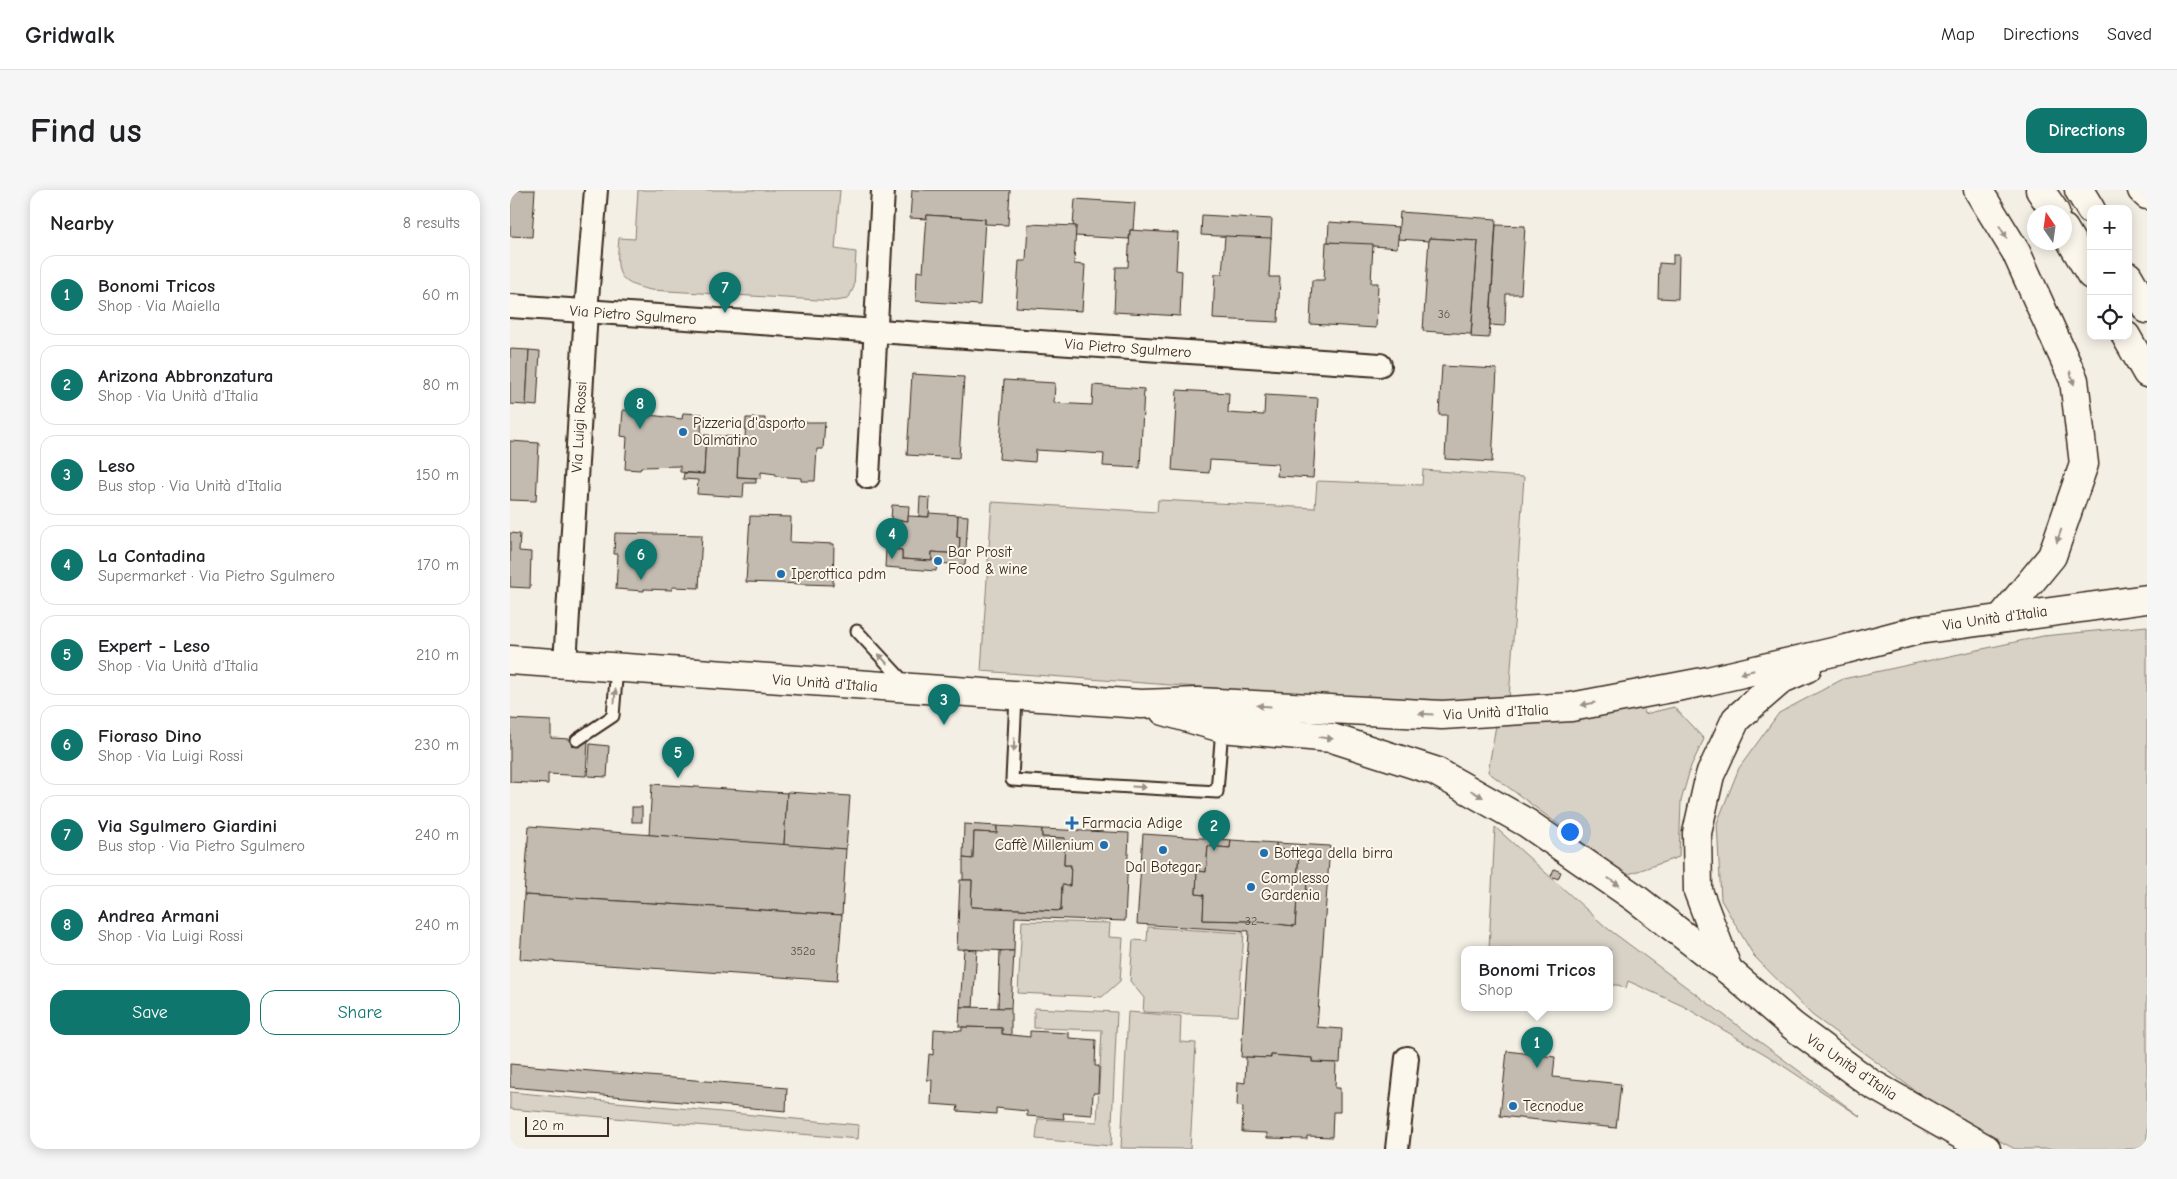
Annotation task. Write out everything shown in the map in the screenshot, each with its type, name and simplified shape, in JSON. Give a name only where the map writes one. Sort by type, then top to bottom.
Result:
[{"type":"main road","points":[[1978,190],[2016,252],[2074,380],[2084,464],[2052,556],[2002,617]]},
{"type":"main road","points":[[2040,190],[2050,205]]},
{"type":"main road","points":[[2080,190],[2088,205]]},
{"type":"main road","points":[[2142,190],[2147,195]]},
{"type":"main road","points":[[2072,243],[2087,268]]},
{"type":"main road","points":[[2132,283],[2147,309]]},
{"type":"main road","points":[[2128,340],[2147,373]]},
{"type":"main road","name":"Via Unità d'Italia","points":[[510,660],[1016,697],[1141,704],[1198,702],[1442,715],[1571,707],[1708,681],[1918,630],[2147,598]]},
{"type":"main road","name":"Via Unità d'Italia","points":[[1728,970],[1698,891],[1698,833],[1710,775],[1736,719],[1782,679],[1846,649]]},
{"type":"main road","name":"Via Unità d'Italia","points":[[1141,704],[1222,728],[1332,738],[1435,771],[1527,823],[1634,896],[1728,970],[1793,1026],[1870,1083],[1986,1149]]},
{"type":"street","name":"Via Luigi Rossi","points":[[565,664],[586,311],[596,190]]},
{"type":"street","points":[[868,477],[884,190]]},
{"type":"street","name":"Via Pietro Sgulmero","points":[[510,306],[1380,365]]},
{"type":"street","points":[[1397,1149],[1407,1058]]},
{"type":"lane","points":[[857,631],[910,688]]},
{"type":"lane","points":[[577,740],[613,716],[617,667]]},
{"type":"lane","points":[[1016,697],[1012,780],[1217,792],[1222,728]]},
{"type":"shaded area","points":[[638,190],[840,190],[835,249],[856,252],[854,287],[848,299],[835,301],[651,290],[630,284],[620,274],[618,249],[619,238],[635,239]]},
{"type":"shaded area","points":[[1423,470],[1524,477],[1509,699],[1468,703],[1225,689],[981,671],[992,502],[1157,512],[1158,500],[1315,508],[1317,481],[1422,485]]},
{"type":"shaded area","points":[[2147,626],[2147,1149],[2015,1149],[1943,1111],[1812,1015],[1754,956],[1721,900],[1717,823],[1739,768],[1779,713],[1843,679],[2043,636]]},
{"type":"shaded area","points":[[1643,706],[1645,714],[1674,707],[1704,739],[1691,766],[1681,801],[1679,857],[1626,875],[1488,772],[1496,725]]},
{"type":"shaded area","points":[[1495,827],[1607,928],[1861,1117],[1768,1056],[1683,1006],[1628,981],[1626,988],[1613,985],[1613,946],[1489,946]]},
{"type":"shaded area","points":[[1022,921],[1110,923],[1109,937],[1123,938],[1120,981],[1102,997],[1018,993]]},
{"type":"shaded area","points":[[1148,927],[1244,933],[1238,1016],[1143,1012],[1144,998],[1130,981],[1133,940],[1147,941]]},
{"type":"shaded area","points":[[1034,1008],[1117,1012],[1111,1146],[1036,1139],[1038,1119],[1097,1122],[1102,1030],[1034,1028]]},
{"type":"shaded area","points":[[1128,1012],[1181,1016],[1180,1042],[1196,1043],[1190,1149],[1121,1148]]},
{"type":"shaded area","points":[[510,1092],[859,1125],[858,1139],[510,1109]]},
{"type":"building","points":[[510,190],[535,190],[532,237],[510,236]]},
{"type":"building","points":[[912,190],[1010,190],[1008,225],[985,224],[985,219],[927,215],[927,219],[910,218]]},
{"type":"building","points":[[1075,199],[1135,203],[1133,230],[1130,230],[1129,239],[1075,236],[1076,226],[1073,226]]},
{"type":"building","points":[[1400,212],[1496,219],[1489,338],[1471,337],[1478,241],[1429,238],[1429,241],[1398,239]]},
{"type":"building","points":[[927,215],[985,219],[980,305],[916,301],[917,271],[923,272]]},
{"type":"building","points":[[1202,215],[1272,219],[1271,239],[1201,235]]},
{"type":"building","points":[[1329,222],[1399,227],[1397,248],[1328,242]]},
{"type":"building","points":[[1028,224],[1076,226],[1074,264],[1085,265],[1082,311],[1016,307],[1019,261],[1026,261]]},
{"type":"building","points":[[1496,225],[1525,226],[1521,294],[1506,294],[1505,326],[1490,325]]},
{"type":"building","points":[[1130,230],[1178,233],[1176,270],[1182,271],[1180,316],[1114,312],[1116,267],[1128,267]]},
{"type":"building","points":[[1225,236],[1271,238],[1269,277],[1280,277],[1278,322],[1213,319],[1215,274],[1222,274]]},
{"type":"building","points":[[1429,238],[1478,241],[1471,334],[1423,331]]},
{"type":"building","points":[[1326,242],[1373,244],[1371,283],[1378,283],[1376,328],[1310,324],[1312,280],[1324,280]]},
{"type":"building","points":[[1673,255],[1679,255],[1678,299],[1658,298],[1659,263],[1673,264]]},
{"type":"building","points":[[510,349],[529,350],[526,405],[510,404]]},
{"type":"building","points":[[529,350],[540,351],[537,406],[526,405]]},
{"type":"building","points":[[1442,366],[1497,369],[1492,462],[1445,459],[1447,415],[1439,415]]},
{"type":"building","points":[[912,374],[964,377],[959,458],[907,455]]},
{"type":"building","points":[[1004,380],[1055,383],[1054,403],[1092,405],[1093,385],[1144,389],[1140,468],[1103,466],[1104,454],[1036,450],[1035,462],[999,459]]},
{"type":"building","points":[[1177,390],[1229,393],[1228,413],[1243,414],[1264,415],[1265,395],[1318,398],[1313,478],[1277,476],[1278,464],[1210,460],[1209,473],[1172,470]]},
{"type":"building","points":[[623,410],[643,411],[642,414],[682,419],[683,413],[702,414],[701,435],[706,435],[704,474],[680,472],[680,466],[641,467],[640,470],[625,469],[627,437],[621,436]]},
{"type":"building","points":[[746,418],[765,418],[765,424],[780,425],[780,422],[825,422],[823,449],[817,449],[815,481],[801,481],[801,478],[776,476],[776,474],[761,472],[761,478],[737,477],[739,437],[745,438]]},
{"type":"building","points":[[706,435],[739,437],[737,477],[756,478],[756,483],[744,483],[743,497],[697,494],[698,480],[683,479],[684,473],[704,474]]},
{"type":"building","points":[[510,441],[539,443],[536,501],[510,500]]},
{"type":"building","points":[[920,497],[930,498],[929,517],[919,516]]},
{"type":"building","points":[[892,505],[909,506],[908,521],[891,520]]},
{"type":"building","points":[[929,513],[958,515],[957,537],[960,537],[959,554],[932,552],[932,561],[902,559],[902,550],[886,549],[888,525],[893,525],[893,520],[908,521],[908,516],[929,517]]},
{"type":"building","points":[[958,515],[968,516],[965,565],[937,563],[936,571],[885,567],[886,549],[902,550],[902,559],[932,561],[932,552],[959,554],[960,537],[957,537]]},
{"type":"building","points":[[750,516],[791,517],[790,542],[834,544],[833,585],[746,582]]},
{"type":"building","points":[[510,533],[520,534],[519,551],[531,552],[530,588],[510,587]]},
{"type":"building","points":[[615,533],[702,535],[699,588],[672,587],[672,590],[644,589],[644,591],[616,589],[618,554],[614,554]]},
{"type":"building","points":[[510,719],[551,721],[551,738],[588,740],[586,776],[548,774],[548,784],[510,782]]},
{"type":"building","points":[[590,744],[609,746],[607,777],[588,776]]},
{"type":"building","points":[[652,784],[787,793],[784,845],[649,835]]},
{"type":"building","points":[[787,792],[850,796],[846,849],[784,845]]},
{"type":"building","points":[[632,807],[642,807],[642,822],[632,822]]},
{"type":"building","points":[[964,824],[997,826],[997,833],[974,832],[973,859],[963,858]]},
{"type":"building","points":[[529,826],[846,849],[842,915],[524,895]]},
{"type":"building","points":[[997,826],[1042,829],[1042,837],[1065,838],[1064,865],[1071,865],[1070,886],[1062,885],[1061,911],[971,907],[972,880],[963,880],[963,858],[973,859],[974,832],[997,833]]},
{"type":"building","points":[[1042,829],[1129,833],[1125,921],[1015,917],[1014,951],[957,949],[960,880],[972,880],[971,907],[1061,911],[1062,885],[1070,886],[1071,865],[1064,865],[1065,838],[1042,837]]},
{"type":"building","points":[[1143,834],[1231,840],[1230,848],[1208,846],[1206,872],[1197,871],[1196,894],[1204,895],[1203,920],[1251,921],[1295,926],[1297,898],[1306,898],[1307,879],[1297,879],[1299,851],[1276,849],[1276,843],[1330,846],[1317,1027],[1342,1029],[1340,1063],[1312,1062],[1312,1058],[1271,1055],[1271,1058],[1241,1057],[1249,931],[1137,924]]},
{"type":"building","name":"Complesso Gardenia","points":[[1231,840],[1276,843],[1276,849],[1299,851],[1297,879],[1307,879],[1306,898],[1297,898],[1295,926],[1251,921],[1203,920],[1204,895],[1196,894],[1197,871],[1206,872],[1208,846],[1230,848]]},
{"type":"building","points":[[1554,869],[1561,872],[1558,879],[1551,876]]},
{"type":"building","points":[[524,895],[842,915],[837,981],[520,959]]},
{"type":"building","points":[[964,949],[977,950],[973,1007],[960,1007]]},
{"type":"building","points":[[1000,951],[1014,951],[1011,1008],[998,1008]]},
{"type":"building","points":[[960,1007],[1011,1008],[1011,1035],[1002,1034],[1002,1028],[959,1027]]},
{"type":"building","points":[[962,1027],[1002,1028],[1002,1034],[1030,1037],[1030,1031],[1069,1033],[1069,1038],[1096,1040],[1095,1066],[1099,1066],[1098,1093],[1093,1093],[1092,1115],[1063,1113],[1064,1119],[1027,1116],[1027,1111],[996,1108],[996,1114],[957,1111],[958,1106],[931,1104],[932,1080],[927,1080],[929,1054],[933,1055],[934,1029],[962,1031]]},
{"type":"building","points":[[1507,1051],[1555,1057],[1553,1077],[1621,1084],[1616,1128],[1500,1116]]},
{"type":"building","points":[[1271,1055],[1312,1058],[1312,1062],[1336,1063],[1335,1088],[1340,1088],[1340,1112],[1333,1112],[1332,1137],[1307,1136],[1307,1139],[1267,1138],[1267,1133],[1242,1132],[1243,1107],[1237,1106],[1238,1082],[1245,1083],[1246,1057],[1271,1058]]},
{"type":"building","points":[[510,1064],[787,1088],[786,1111],[510,1087]]},
{"type":"place","name":"Via Sgulmero Giardini","points":[[725,313]]},
{"type":"place","name":"Andrea Armani","points":[[640,429]]},
{"type":"place","name":"Pizzeria d'asporto Dalmatino","points":[[683,432]]},
{"type":"place","name":"La Contadina","points":[[892,559]]},
{"type":"place","name":"Bar Prosit Food & wine","points":[[938,561]]},
{"type":"place","name":"Iperottica pdm","points":[[781,574]]},
{"type":"place","name":"Fioraso Dino","points":[[641,580]]},
{"type":"place","name":"Leso","points":[[944,725]]},
{"type":"place","name":"Expert - Leso","points":[[678,778]]},
{"type":"place","name":"Farmacia Adige","points":[[1072,823]]},
{"type":"place","name":"Caffè Millenium","points":[[1104,845]]},
{"type":"place","name":"Dal Botegar","points":[[1163,850]]},
{"type":"place","name":"Arizona Abbronzatura","points":[[1214,851]]},
{"type":"place","name":"Bottega della birra","points":[[1264,853]]},
{"type":"place","name":"Complesso Gardenia","points":[[1251,887]]},
{"type":"place","name":"Bonomi Tricos","points":[[1537,1068]]},
{"type":"place","name":"Tecnodue","points":[[1513,1106]]}]
